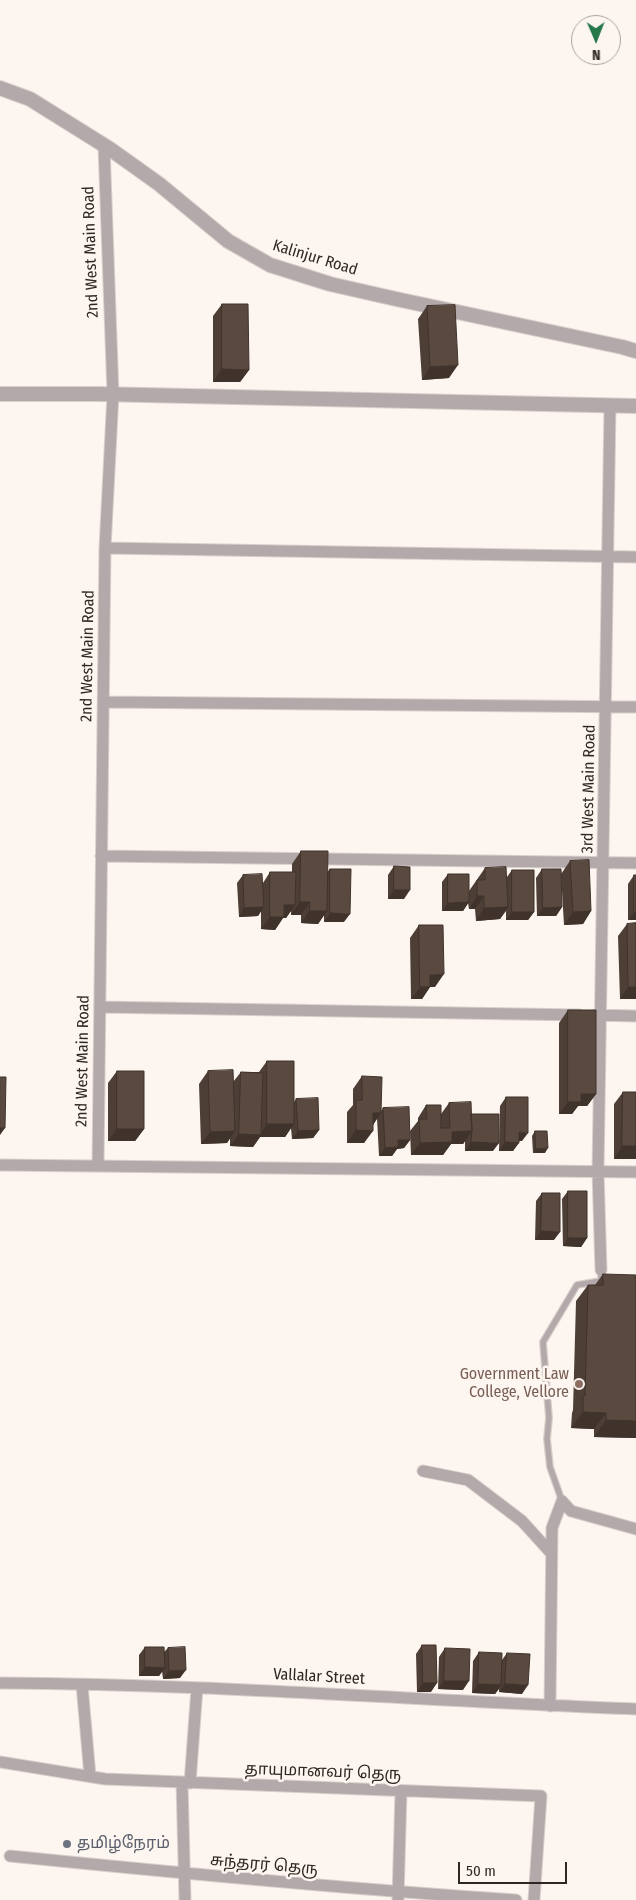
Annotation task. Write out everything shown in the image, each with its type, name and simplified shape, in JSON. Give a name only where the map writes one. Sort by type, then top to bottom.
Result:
[{"type":"street","name":"Kalinjur Road","points":[[0,88],[30,100],[104,146],[159,184],[228,241],[270,265],[330,284],[396,300],[636,351]]},
{"type":"street","name":"2nd West Main Road","points":[[98,1166],[105,548],[113,394],[104,146]]},
{"type":"street","points":[[0,394],[113,394],[636,406]]},
{"type":"street","name":"3rd West Main Road","points":[[601,1270],[598,1172],[610,406]]},
{"type":"street","points":[[105,548],[636,557]]},
{"type":"street","points":[[104,702],[636,707]]},
{"type":"street","points":[[101,856],[636,863]]},
{"type":"street","points":[[100,1007],[636,1016]]},
{"type":"street","points":[[0,1165],[636,1172]]},
{"type":"street","points":[[424,1471],[468,1480],[522,1521],[551,1553]]},
{"type":"street","points":[[550,1706],[552,1528],[562,1501],[571,1511],[636,1529]]},
{"type":"street","name":"Vallalar Street","points":[[0,1683],[198,1688],[636,1709]]},
{"type":"street","points":[[82,1685],[90,1776]]},
{"type":"street","points":[[185,1900],[186,1782],[198,1688]]},
{"type":"street","name":"தாயுமானவர் தெரு","points":[[0,1762],[105,1779],[541,1796],[534,1900]]},
{"type":"street","points":[[398,1896],[401,1791]]},
{"type":"street","name":"சுந்தரர் தெரு","points":[[10,1856],[398,1896],[516,1900]]},
{"type":"lane","points":[[562,1501],[550,1467],[547,1439],[549,1418],[543,1342],[577,1285],[601,1281],[601,1270]]},
{"type":"building","points":[[222,304],[248,304],[249,370],[222,369]]},
{"type":"building","points":[[455,305],[458,365],[430,367],[427,306]]},
{"type":"building","points":[[301,851],[328,851],[327,911],[309,911],[310,902],[300,902]]},
{"type":"building","points":[[589,860],[591,911],[573,912],[570,861]]},
{"type":"building","points":[[394,866],[410,867],[410,890],[394,890]]},
{"type":"building","points":[[506,867],[508,907],[484,908],[484,896],[477,896],[477,880],[485,880],[485,868]]},
{"type":"building","points":[[330,869],[351,869],[350,914],[330,913]]},
{"type":"building","points":[[542,869],[561,869],[562,907],[543,908]]},
{"type":"building","points":[[512,870],[534,870],[534,912],[512,912]]},
{"type":"building","points":[[270,872],[296,872],[295,905],[284,905],[284,917],[270,917]]},
{"type":"building","points":[[262,874],[264,907],[244,908],[243,875]]},
{"type":"building","points":[[448,874],[469,874],[469,902],[448,903]]},
{"type":"building","points":[[634,875],[636,875],[636,912],[634,912]]},
{"type":"building","points":[[636,923],[636,987],[628,987],[627,924]]},
{"type":"building","points":[[419,925],[443,925],[444,974],[430,975],[430,987],[420,987]]},
{"type":"building","points":[[568,1010],[596,1010],[596,1094],[581,1094],[581,1102],[568,1102]]},
{"type":"building","points":[[267,1061],[294,1061],[294,1124],[267,1124]]},
{"type":"building","points":[[233,1070],[235,1131],[210,1132],[208,1071]]},
{"type":"building","points":[[117,1071],[144,1071],[144,1129],[117,1129]]},
{"type":"building","points":[[241,1072],[263,1073],[261,1135],[239,1134]]},
{"type":"building","points":[[362,1076],[382,1077],[381,1113],[373,1113],[373,1131],[356,1130],[356,1100],[362,1100]]},
{"type":"building","points":[[0,1077],[6,1077],[5,1128],[0,1128]]},
{"type":"building","points":[[623,1092],[636,1092],[636,1146],[622,1146]]},
{"type":"building","points":[[506,1097],[528,1097],[528,1133],[519,1132],[519,1143],[505,1142]]},
{"type":"building","points":[[318,1098],[319,1130],[298,1131],[296,1099]]},
{"type":"building","points":[[471,1102],[472,1131],[452,1132],[452,1142],[420,1143],[419,1119],[427,1119],[426,1105],[441,1105],[441,1128],[450,1128],[449,1103]]},
{"type":"building","points":[[409,1107],[410,1140],[398,1140],[398,1147],[385,1148],[383,1108]]},
{"type":"building","points":[[471,1114],[499,1114],[499,1143],[471,1142]]},
{"type":"building","points":[[535,1131],[547,1131],[548,1148],[536,1149]]},
{"type":"building","points":[[568,1191],[587,1191],[587,1238],[568,1238]]},
{"type":"building","points":[[542,1193],[560,1193],[560,1232],[541,1231]]},
{"type":"building","points":[[603,1274],[636,1275],[636,1421],[606,1420],[606,1413],[583,1412],[588,1285],[603,1285]]},
{"type":"building","points":[[422,1645],[436,1645],[437,1683],[423,1683]]},
{"type":"building","points":[[145,1647],[164,1647],[165,1668],[145,1667]]},
{"type":"building","points":[[185,1647],[186,1670],[169,1671],[168,1648]]},
{"type":"building","points":[[445,1648],[470,1649],[469,1681],[444,1681]]},
{"type":"building","points":[[479,1652],[502,1653],[501,1685],[478,1684]]},
{"type":"building","points":[[507,1653],[530,1654],[528,1685],[505,1684]]},
{"type":"place","name":"Government Law College, Vellore","points":[[579,1384]]},
{"type":"place","name":"தமிழ்நேரம்","points":[[67,1844]]}]
